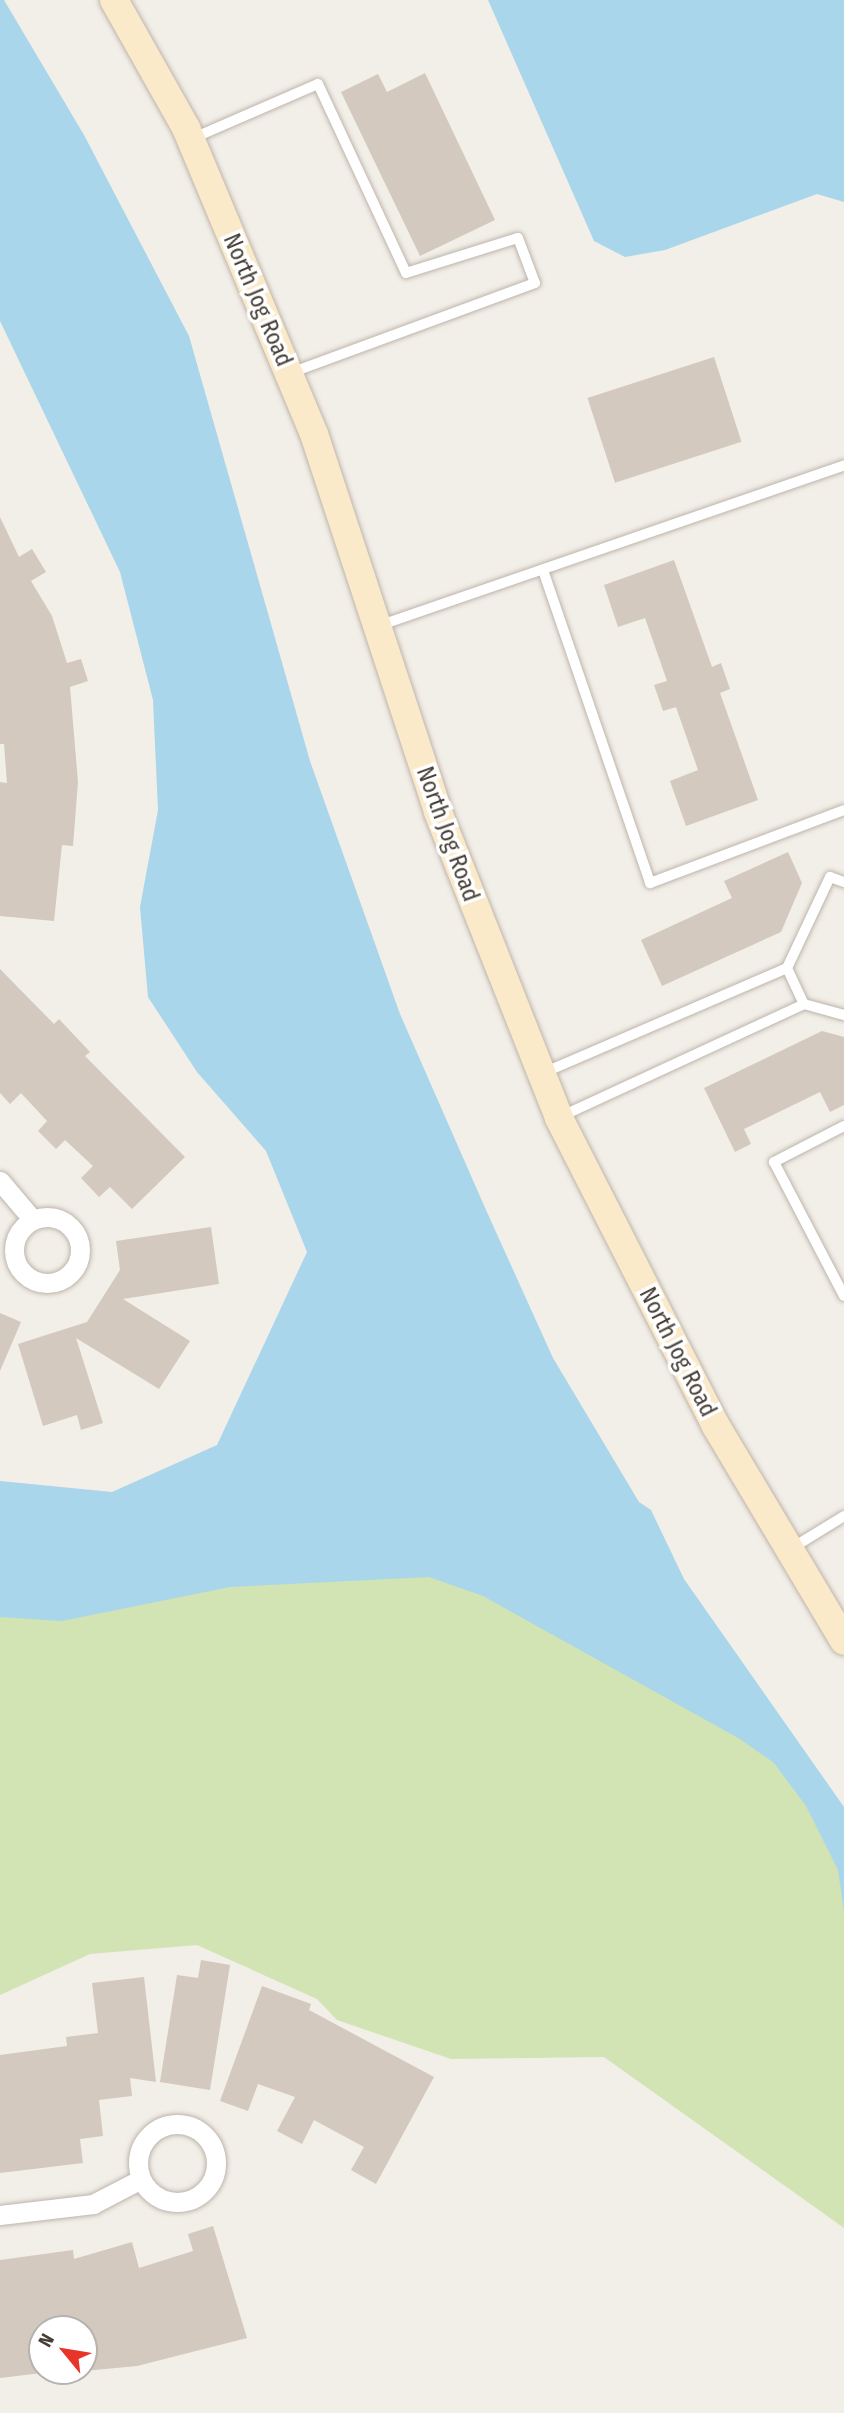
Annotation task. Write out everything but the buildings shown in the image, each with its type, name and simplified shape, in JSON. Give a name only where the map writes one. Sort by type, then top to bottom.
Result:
[{"type":"street","name":"North Jog Road","points":[[114,0],[191,139],[314,434],[438,812],[559,1118],[716,1426],[844,1641]]},
{"type":"street","points":[[0,1181],[33,1220]]},
{"type":"street","points":[[186,2125],[206,2138],[213,2148],[214,2175],[208,2187],[186,2202],[159,2198],[141,2179],[138,2167],[143,2143],[162,2127],[186,2125]]},
{"type":"street","points":[[0,2216],[93,2204],[141,2179]]},
{"type":"lane","points":[[191,139],[318,84],[406,273],[518,238],[535,282],[289,374]]},
{"type":"lane","points":[[377,627],[844,466]]},
{"type":"lane","points":[[543,570],[650,883],[844,810]]},
{"type":"lane","points":[[541,1074],[787,968],[830,877],[844,882]]},
{"type":"lane","points":[[787,968],[804,1004]]},
{"type":"lane","points":[[559,1118],[804,1004],[844,1015]]},
{"type":"lane","points":[[844,1126],[774,1162],[844,1296]]},
{"type":"lane","points":[[789,1550],[844,1516]]},
{"type":"green space","points":[[440,1539],[742,1708],[844,1860],[844,2228],[604,2057],[451,2059],[337,2020],[317,1999],[197,1945],[90,1954],[0,1995],[0,1549]]},
{"type":"water","points":[[0,0],[4,0],[84,135],[189,336],[310,761],[400,1014],[486,1210],[553,1358],[639,1502],[651,1510],[684,1579],[844,1807],[844,1912],[838,1870],[806,1806],[774,1763],[740,1739],[483,1596],[429,1577],[230,1587],[62,1621],[0,1617],[0,1481],[112,1492],[217,1445],[307,1252],[266,1151],[197,1072],[148,997],[140,907],[158,810],[153,700],[120,572],[0,321]]},
{"type":"water","points":[[488,0],[844,0],[844,202],[817,194],[665,250],[625,257],[594,241]]}]
